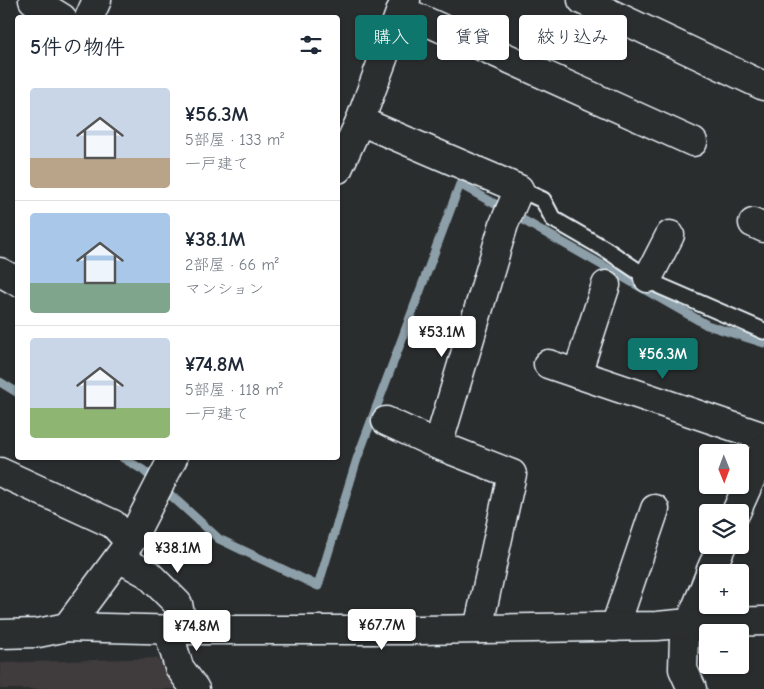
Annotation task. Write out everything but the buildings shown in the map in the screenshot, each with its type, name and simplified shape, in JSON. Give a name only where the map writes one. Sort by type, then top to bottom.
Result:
[{"type":"street","points":[[33,0],[57,15]]},
{"type":"street","points":[[90,15],[98,0]]},
{"type":"street","points":[[582,0],[764,86]]},
{"type":"street","points":[[340,165],[360,121],[404,5],[693,142]]},
{"type":"street","points":[[360,121],[519,189],[504,224],[438,445]]},
{"type":"street","points":[[648,278],[670,235]]},
{"type":"street","points":[[0,272],[15,280]]},
{"type":"street","points":[[577,374],[606,285]]},
{"type":"street","points":[[548,364],[764,437]]},
{"type":"street","points":[[386,421],[438,445],[512,474],[478,629]]},
{"type":"street","points":[[740,504],[764,449]]},
{"type":"street","points":[[67,626],[124,550],[172,460]]},
{"type":"street","points":[[0,472],[113,524],[124,550],[178,604],[175,630],[179,667],[195,689]]},
{"type":"street","points":[[615,626],[655,509]]},
{"type":"street","points":[[692,689],[683,669],[684,637],[699,600]]},
{"type":"street","points":[[0,634],[38,633],[67,626],[175,630],[478,629],[764,621]]},
{"type":"lane","points":[[519,189],[543,200],[553,219],[605,249],[660,286],[764,331]]},
{"type":"shaded area","points":[[157,658],[184,689],[0,689],[0,663]]},
{"type":"waterway","points":[[126,460],[143,470],[219,539],[318,586],[357,459],[460,184],[707,325],[764,343]]},
{"type":"waterway","points":[[0,382],[15,391]]}]
